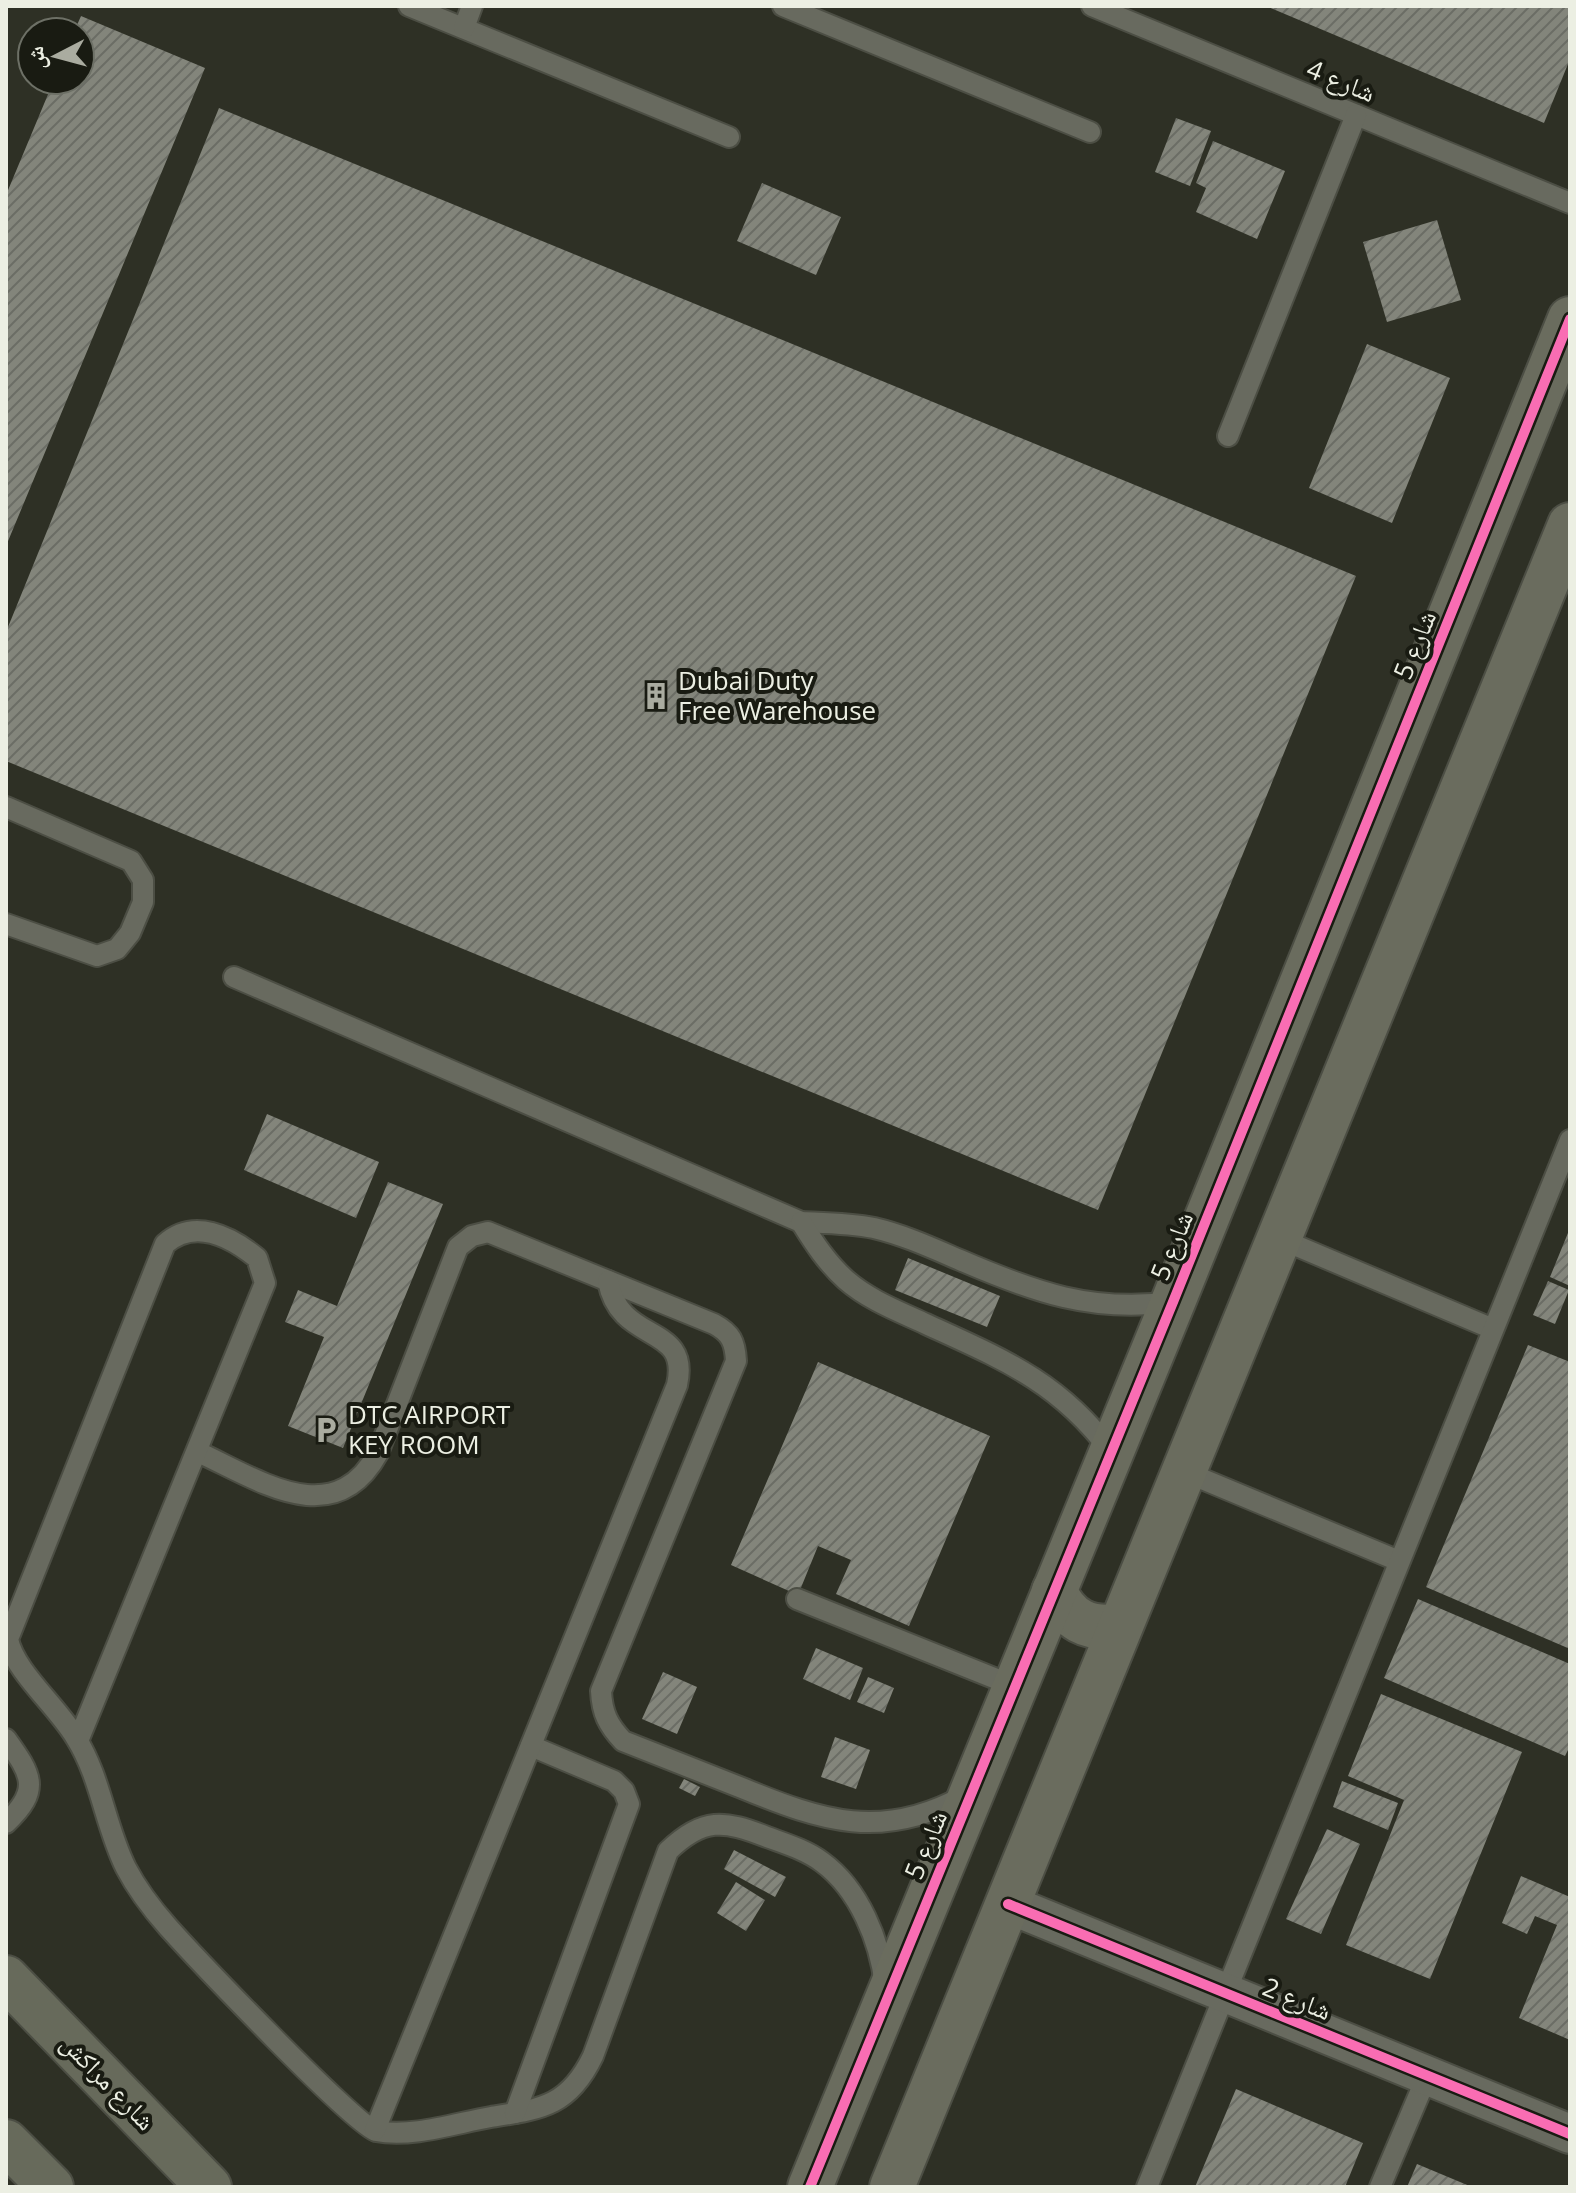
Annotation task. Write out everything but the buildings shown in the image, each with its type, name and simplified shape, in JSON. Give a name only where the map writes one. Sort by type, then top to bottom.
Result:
[{"type":"main road","name":"شارع مراكش","points":[[6,1978],[209,2187]]},
{"type":"main road","points":[[6,2142],[51,2187]]},
{"type":"street","name":"شارع 5","points":[[810,2187],[1173,1302],[1570,319]]},
{"type":"street","points":[[892,2187],[1570,525]]},
{"type":"street","points":[[1054,1591],[1063,1609],[1079,1622],[1099,1628],[1119,1626]]},
{"type":"street","name":"شارع 2","points":[[1008,1904],[1570,2134]]},
{"type":"lane","points":[[409,6],[729,137]]},
{"type":"lane","points":[[464,28],[472,6]]},
{"type":"lane","points":[[783,6],[1090,132]]},
{"type":"lane","name":"شارع 4","points":[[1092,6],[1570,203]]},
{"type":"lane","points":[[1228,436],[1356,115]]},
{"type":"lane","points":[[6,807],[131,861],[143,880],[143,902],[130,933],[117,949],[97,956],[6,924]]},
{"type":"lane","points":[[234,977],[801,1222],[873,1228],[908,1238],[1007,1280],[1095,1305],[1134,1307],[1173,1302]]},
{"type":"lane","points":[[1147,2187],[1570,1140]]},
{"type":"lane","points":[[801,1222],[821,1253],[846,1280],[877,1302],[974,1346],[1058,1392],[1087,1419],[1110,1450]]},
{"type":"lane","points":[[78,1741],[265,1283],[257,1258],[246,1249],[207,1231],[192,1229],[176,1234],[165,1244],[8,1639],[11,1655],[49,1698],[78,1741],[126,1867],[168,1927],[341,2105],[375,2130],[406,2132],[515,2113],[563,2099],[582,2080],[668,1851],[686,1833],[711,1823],[736,1825],[806,1852],[825,1864],[865,1916],[876,1943],[886,2000]]},
{"type":"lane","points":[[198,1452],[304,1497],[333,1495],[352,1486],[368,1472],[378,1453],[458,1247],[472,1236],[488,1232],[728,1332],[735,1345],[736,1361],[601,1691],[602,1710],[610,1727],[623,1741],[828,1820],[878,1823],[903,1820],[949,1804],[972,1792]]},
{"type":"lane","points":[[1278,1238],[1493,1329]]},
{"type":"lane","points":[[375,2130],[681,1368],[675,1351],[663,1339],[634,1326],[621,1314],[611,1298],[608,1281]]},
{"type":"lane","points":[[1183,1471],[1399,1561]]},
{"type":"lane","points":[[797,1599],[1014,1686]]},
{"type":"lane","points":[[6,1739],[30,1776],[30,1794],[6,1823]]},
{"type":"lane","points":[[515,2113],[629,1804],[624,1791],[614,1781],[531,1746]]},
{"type":"lane","points":[[1380,2187],[1427,2076]]},
{"type":"cycle path","points":[[810,2187],[1173,1302],[1570,319]]},
{"type":"cycle path","points":[[1008,1904],[1570,2134]]},
{"type":"place","name":"Dubai Duty Free Warehouse","points":[[656,696]]},
{"type":"place","name":"DTC AIRPORT KEY ROOM","points":[[326,1430]]}]
